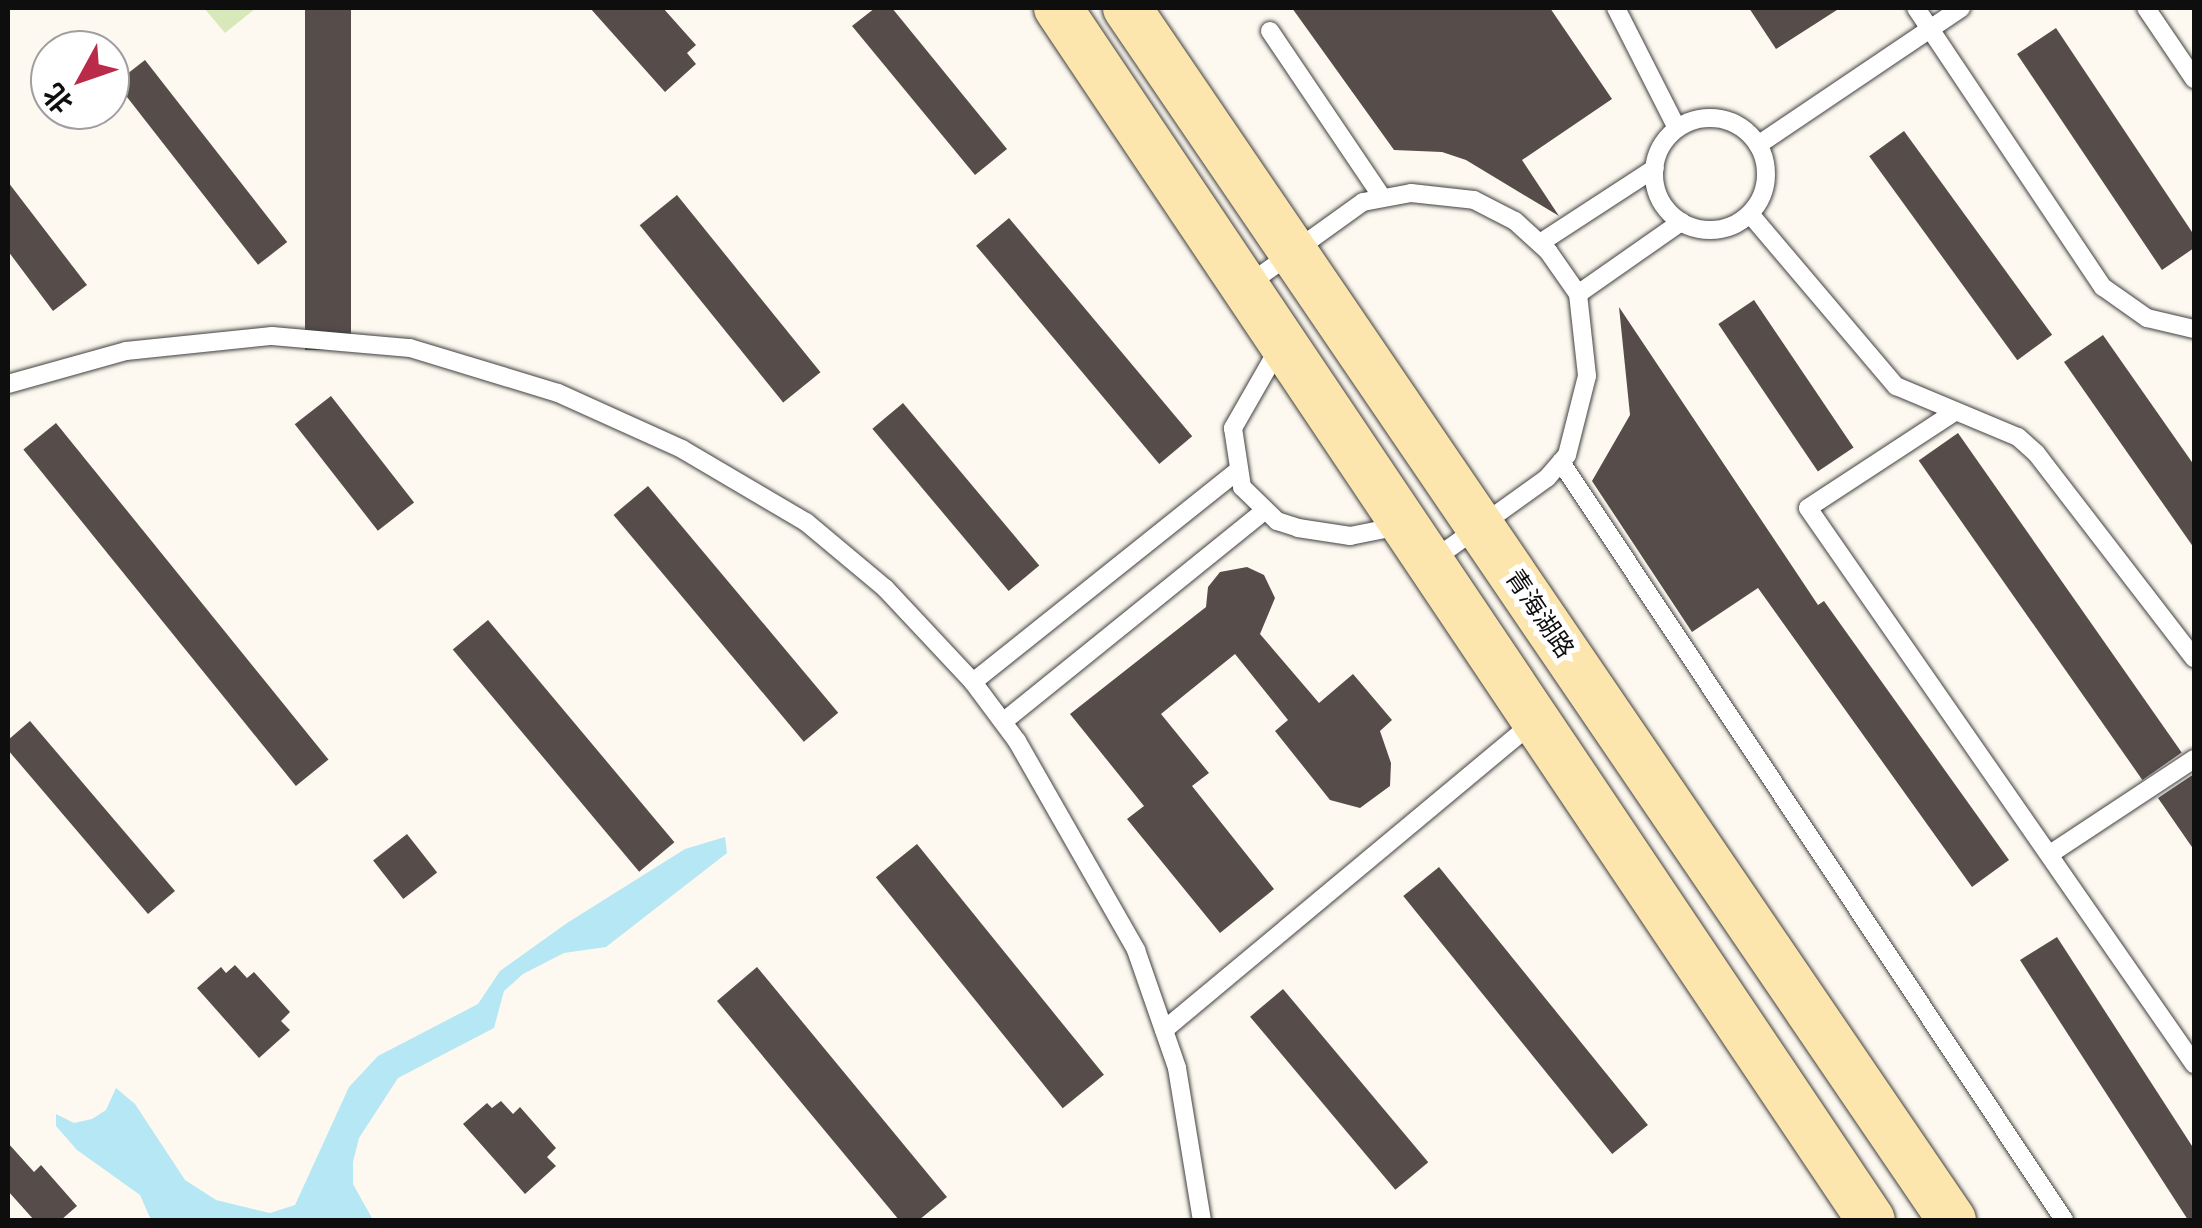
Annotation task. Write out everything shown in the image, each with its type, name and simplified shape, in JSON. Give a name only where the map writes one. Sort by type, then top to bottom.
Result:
[{"type":"main road","points":[[1058,8],[1871,1220]]},
{"type":"main road","name":"青海湖路","points":[[1127,8],[1952,1220]]},
{"type":"lane","points":[[1616,8],[1677,128]]},
{"type":"lane","points":[[1916,8],[2103,287],[2147,318],[2194,329]]},
{"type":"lane","points":[[1758,145],[1961,8]]},
{"type":"lane","points":[[2146,8],[2194,79]]},
{"type":"lane","points":[[1270,31],[1380,194]]},
{"type":"lane","points":[[1540,243],[1655,168],[1677,128],[1712,118],[1730,122],[1758,145],[1766,181],[1750,214],[1717,230],[1681,222],[1658,194],[1655,168]]},
{"type":"lane","points":[[1245,286],[1380,194],[1474,200],[1515,221],[1540,243],[1578,294],[1587,376],[1582,417],[1561,462],[1479,526],[1417,543],[1331,536],[1276,521],[1242,487],[1233,428],[1282,342]]},
{"type":"lane","points":[[1750,214],[1896,386],[2018,438],[2036,452],[2194,658]]},
{"type":"lane","points":[[1578,294],[1681,222]]},
{"type":"lane","points":[[8,384],[126,351],[272,336],[410,348],[558,393],[682,449],[806,522],[886,588],[1004,721],[1136,950],[1177,1068],[1202,1220]]},
{"type":"lane","points":[[1953,413],[1808,508],[2194,1064]]},
{"type":"lane","points":[[1561,462],[2064,1220]]},
{"type":"lane","points":[[973,682],[1238,470]]},
{"type":"lane","points":[[1004,721],[1264,511]]},
{"type":"lane","points":[[1164,1030],[1536,720]]},
{"type":"lane","points":[[2050,854],[2194,759]]},
{"type":"green space","points":[[204,8],[256,8],[225,33]]},
{"type":"water","points":[[725,837],[727,853],[606,947],[564,953],[523,974],[504,991],[494,1028],[398,1078],[359,1138],[353,1162],[353,1184],[373,1220],[151,1220],[140,1195],[77,1150],[56,1126],[56,1114],[74,1123],[92,1119],[106,1110],[116,1088],[135,1104],[185,1180],[216,1200],[270,1213],[295,1205],[349,1087],[378,1056],[478,1004],[500,971],[567,923],[685,849]]},
{"type":"building","points":[[305,8],[351,8],[351,350],[305,350]]},
{"type":"building","points":[[590,8],[663,8],[696,45],[687,53],[696,64],[665,92]]},
{"type":"building","points":[[875,8],[892,8],[1007,149],[975,175],[852,26]]},
{"type":"building","points":[[1292,8],[1550,8],[1612,99],[1522,160],[1559,216],[1466,160],[1442,152],[1394,150]]},
{"type":"building","points":[[1749,8],[1840,8],[1776,49]]},
{"type":"building","points":[[2056,28],[2194,235],[2194,248],[2162,270],[2017,54]]},
{"type":"building","points":[[145,60],[287,242],[258,265],[130,101],[130,72]]},
{"type":"building","points":[[1904,131],[2052,335],[2017,360],[1869,156]]},
{"type":"building","points":[[8,182],[87,285],[53,311],[8,251]]},
{"type":"building","points":[[677,195],[820,372],[783,402],[640,225]]},
{"type":"building","points":[[1009,218],[1192,436],[1159,464],[976,246]]},
{"type":"building","points":[[1754,300],[1854,448],[1818,472],[1718,324]]},
{"type":"building","points":[[1619,307],[1818,605],[1824,601],[2009,860],[1972,887],[1758,588],[1692,632],[1592,481],[1630,415]]},
{"type":"building","points":[[2103,335],[2194,465],[2194,548],[2064,362]]},
{"type":"building","points":[[331,396],[414,502],[378,531],[295,424]]},
{"type":"building","points":[[903,403],[1039,565],[1009,591],[872,429]]},
{"type":"building","points":[[56,423],[328,760],[296,786],[23,449]]},
{"type":"building","points":[[1958,433],[2182,752],[2142,780],[1919,461]]},
{"type":"building","points":[[648,486],[838,713],[804,742],[614,515]]},
{"type":"building","points":[[1247,567],[1264,575],[1275,598],[1260,634],[1319,703],[1353,674],[1392,720],[1380,731],[1391,763],[1390,786],[1360,808],[1330,800],[1275,731],[1288,720],[1235,654],[1161,714],[1209,773],[1192,786],[1274,889],[1220,933],[1127,819],[1144,806],[1070,714],[1206,607],[1208,587],[1220,572]]},
{"type":"building","points":[[488,620],[674,842],[639,872],[453,650]]},
{"type":"building","points":[[30,721],[175,891],[148,914],[8,750],[8,740]]},
{"type":"building","points":[[2194,774],[2194,850],[2158,798]]},
{"type":"building","points":[[407,834],[437,873],[403,899],[373,860]]},
{"type":"building","points":[[917,844],[1104,1075],[1063,1108],[876,877]]},
{"type":"building","points":[[1439,867],[1648,1125],[1612,1154],[1403,896]]},
{"type":"building","points":[[2057,937],[2194,1149],[2194,1220],[2188,1220],[2020,960]]},
{"type":"building","points":[[235,965],[247,978],[254,972],[290,1012],[281,1021],[290,1030],[259,1058],[197,988],[221,967],[226,973]]},
{"type":"building","points":[[757,967],[947,1197],[919,1220],[899,1220],[717,1001]]},
{"type":"building","points":[[1283,989],[1428,1162],[1395,1190],[1250,1017]]},
{"type":"building","points":[[501,1101],[513,1114],[520,1107],[556,1148],[547,1157],[556,1166],[525,1194],[463,1124],[487,1103],[492,1108]]},
{"type":"building","points":[[8,1143],[34,1172],[41,1165],[77,1206],[61,1220],[34,1220],[8,1191]]}]
